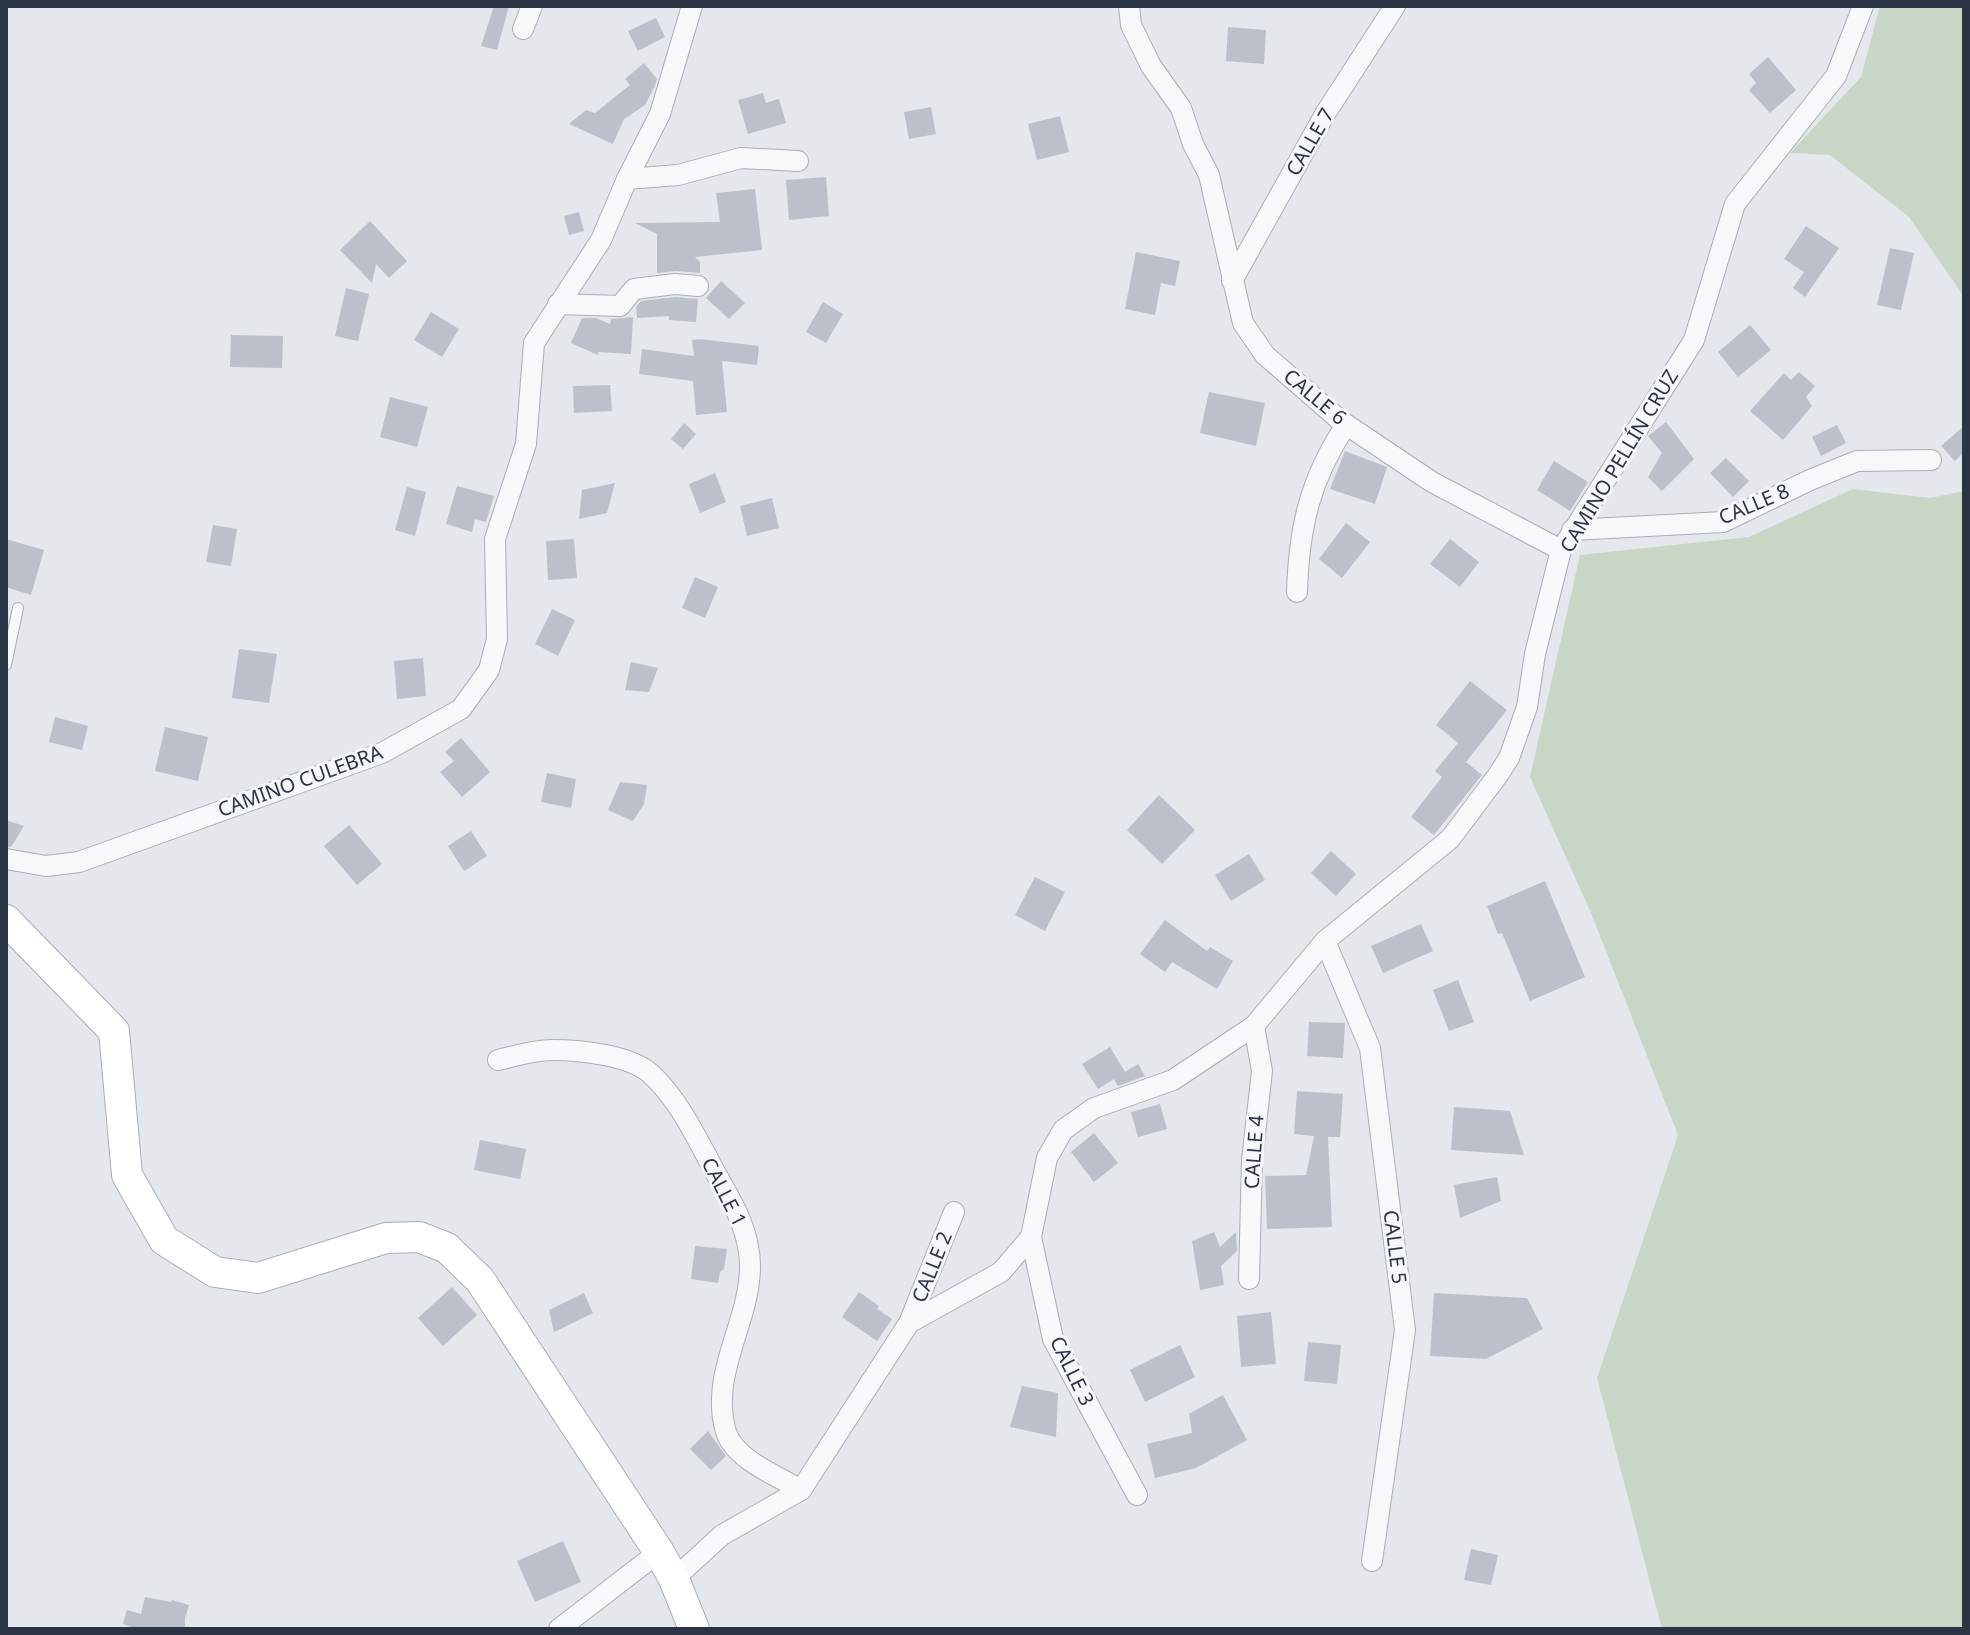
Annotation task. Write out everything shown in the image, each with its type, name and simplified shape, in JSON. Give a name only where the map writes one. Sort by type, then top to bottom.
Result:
[{"type":"street","points":[[523,29],[532,6]]},
{"type":"street","name":"CAMINO CULEBRA","points":[[6,859],[46,866],[79,862],[382,753],[461,709],[489,670],[497,639],[495,539],[526,444],[534,343],[601,240],[660,114],[692,6]]},
{"type":"street","name":"CALLE 6","points":[[1129,6],[1131,25],[1151,66],[1181,108],[1193,144],[1209,175],[1243,323],[1265,355],[1346,425],[1432,482],[1561,550]]},
{"type":"street","name":"CALLE 7","points":[[1232,281],[1325,114],[1395,6]]},
{"type":"street","name":"CAMINO PELLÍN CRUZ","points":[[674,1579],[722,1535],[801,1490],[909,1323],[1001,1272],[1031,1237],[1047,1158],[1063,1130],[1094,1108],[1173,1080],[1254,1026],[1325,941],[1450,839],[1509,758],[1527,707],[1535,654],[1561,550],[1694,340],[1735,204],[1836,76],[1863,6]]},
{"type":"street","points":[[627,179],[678,175],[741,158],[798,161]]},
{"type":"street","points":[[558,304],[620,306],[634,289],[675,284],[698,286]]},
{"type":"street","points":[[1297,592],[1299,544],[1309,501],[1327,454],[1346,425]]},
{"type":"street","name":"CALLE 8","points":[[1572,530],[1723,522],[1857,461],[1931,460]]},
{"type":"street","points":[[6,920],[114,1031],[127,1175],[164,1240],[215,1272],[258,1278],[386,1238],[419,1237],[447,1248],[480,1280],[659,1552],[674,1579],[694,1629]]},
{"type":"street","name":"CALLE 5","points":[[1325,941],[1370,1048],[1405,1330],[1372,1561]]},
{"type":"street","name":"CALLE 4","points":[[1249,1279],[1252,1160],[1262,1071],[1254,1026]]},
{"type":"street","name":"CALLE 1","points":[[498,1060],[551,1049],[618,1057],[650,1072],[683,1113],[737,1213],[747,1239],[750,1264],[748,1295],[727,1359],[722,1386],[726,1430],[732,1444],[745,1456],[801,1490]]},
{"type":"street","name":"CALLE 2","points":[[909,1323],[954,1212]]},
{"type":"street","name":"CALLE 3","points":[[1031,1237],[1053,1339],[1137,1495]]},
{"type":"street","points":[[559,1629],[659,1552]]},
{"type":"lane","points":[[6,665],[18,608]]},
{"type":"green space","points":[[1880,6],[1964,6],[1964,297],[1909,217],[1830,155],[1790,153],[1861,77]]},
{"type":"green space","points":[[1853,489],[1930,498],[1964,491],[1964,1629],[1662,1629],[1597,1378],[1678,1135],[1591,913],[1530,777],[1580,555],[1749,537]]},
{"type":"building","points":[[494,6],[509,6],[497,50],[481,46]]},
{"type":"building","points":[[656,18],[665,37],[638,51],[628,31]]},
{"type":"building","points":[[1228,27],[1266,30],[1264,64],[1226,61]]},
{"type":"building","points":[[1768,57],[1796,90],[1770,113],[1749,90],[1756,83],[1749,74]]},
{"type":"building","points":[[644,63],[657,79],[654,88],[645,105],[624,119],[613,144],[569,124],[586,110],[595,113],[630,85],[625,79]]},
{"type":"building","points":[[763,93],[766,103],[779,99],[786,123],[748,134],[738,100]]},
{"type":"building","points":[[931,107],[936,134],[909,139],[904,112]]},
{"type":"building","points":[[1060,116],[1069,152],[1037,160],[1028,124]]},
{"type":"building","points":[[826,177],[829,216],[789,220],[786,180]]},
{"type":"building","points":[[755,189],[762,250],[695,257],[700,262],[700,273],[657,273],[657,234],[635,223],[720,222],[716,193]]},
{"type":"building","points":[[579,212],[584,231],[569,235],[564,216]]},
{"type":"building","points":[[370,221],[407,261],[389,278],[376,264],[372,283],[340,250]]},
{"type":"building","points":[[1806,226],[1839,248],[1805,297],[1793,288],[1804,272],[1784,259]]},
{"type":"building","points":[[1890,248],[1914,253],[1901,310],[1877,305]]},
{"type":"building","points":[[1136,252],[1180,261],[1175,286],[1161,283],[1155,315],[1125,309]]},
{"type":"building","points":[[721,281],[745,303],[729,319],[706,298]]},
{"type":"building","points":[[346,288],[369,294],[358,341],[335,336]]},
{"type":"building","points":[[675,297],[698,299],[696,322],[669,320],[669,316],[637,318],[636,307],[641,301]]},
{"type":"building","points":[[823,302],[843,314],[826,343],[806,332]]},
{"type":"building","points":[[431,312],[459,329],[442,357],[414,340]]},
{"type":"building","points":[[633,317],[631,354],[598,352],[598,355],[571,343],[582,318],[596,318],[610,324],[611,319]]},
{"type":"building","points":[[1750,325],[1771,350],[1738,377],[1718,352]]},
{"type":"building","points":[[231,335],[283,336],[282,368],[230,367]]},
{"type":"building","points":[[692,340],[759,346],[757,365],[722,361],[727,412],[696,415],[693,381],[639,374],[642,349],[694,356]]},
{"type":"building","points":[[1799,372],[1815,386],[1806,397],[1812,406],[1783,440],[1750,411],[1784,373],[1791,380]]},
{"type":"building","points":[[610,385],[612,411],[574,413],[573,386]]},
{"type":"building","points":[[1209,392],[1265,403],[1256,446],[1200,433]]},
{"type":"building","points":[[390,397],[428,407],[417,447],[380,437]]},
{"type":"building","points":[[1666,422],[1694,459],[1662,491],[1648,477],[1662,453],[1648,436]]},
{"type":"building","points":[[684,423],[696,434],[683,449],[671,439]]},
{"type":"building","points":[[1837,425],[1846,443],[1821,456],[1812,437]]},
{"type":"building","points":[[1964,426],[1964,452],[1955,461],[1941,446]]},
{"type":"building","points":[[1345,451],[1387,467],[1375,504],[1330,489]]},
{"type":"building","points":[[1726,458],[1749,481],[1733,497],[1710,473]]},
{"type":"building","points":[[1554,461],[1588,482],[1570,511],[1537,490]]},
{"type":"building","points":[[715,473],[726,502],[700,513],[689,484]]},
{"type":"building","points":[[615,483],[607,513],[579,519],[582,490]]},
{"type":"building","points":[[457,486],[494,496],[486,522],[475,519],[472,532],[446,524]]},
{"type":"building","points":[[407,487],[426,492],[415,536],[395,530]]},
{"type":"building","points":[[772,498],[779,528],[747,536],[740,506]]},
{"type":"building","points":[[1346,523],[1370,542],[1342,578],[1319,559]]},
{"type":"building","points":[[213,525],[237,529],[231,566],[206,562]]},
{"type":"building","points":[[6,539],[44,550],[31,595],[6,587]]},
{"type":"building","points":[[574,539],[577,578],[548,580],[546,541]]},
{"type":"building","points":[[1450,539],[1479,562],[1460,587],[1430,564]]},
{"type":"building","points":[[695,577],[718,587],[705,618],[682,608]]},
{"type":"building","points":[[552,609],[575,620],[558,656],[535,644]]},
{"type":"building","points":[[239,649],[277,654],[269,703],[232,698]]},
{"type":"building","points":[[423,658],[426,696],[397,699],[394,661]]},
{"type":"building","points":[[631,662],[658,668],[649,692],[625,690]]},
{"type":"building","points":[[1470,681],[1507,710],[1466,762],[1482,775],[1434,835],[1411,817],[1442,777],[1435,771],[1458,743],[1436,725]]},
{"type":"building","points":[[55,717],[88,726],[82,750],[49,742]]},
{"type":"building","points":[[165,727],[208,737],[198,781],[155,771]]},
{"type":"building","points":[[461,738],[490,772],[462,797],[440,772],[454,761],[445,752]]},
{"type":"building","points":[[547,773],[576,779],[571,808],[541,802]]},
{"type":"building","points":[[620,782],[647,785],[644,804],[633,821],[608,810]]},
{"type":"building","points":[[1159,795],[1195,830],[1162,864],[1127,830]]},
{"type":"building","points":[[6,820],[24,826],[11,847],[6,846]]},
{"type":"building","points":[[349,825],[382,864],[357,885],[324,846]]},
{"type":"building","points":[[471,831],[487,856],[464,871],[448,846]]},
{"type":"building","points":[[1331,851],[1356,874],[1336,896],[1311,873]]},
{"type":"building","points":[[1249,854],[1265,880],[1231,901],[1215,875]]},
{"type":"building","points":[[1035,877],[1065,892],[1045,931],[1015,915]]},
{"type":"building","points":[[1545,881],[1585,977],[1530,1001],[1502,933],[1498,934],[1487,906]]},
{"type":"building","points":[[1165,920],[1207,951],[1210,947],[1233,961],[1217,989],[1172,962],[1165,972],[1140,954]]},
{"type":"building","points":[[1421,924],[1433,951],[1383,973],[1371,946]]},
{"type":"building","points":[[1458,980],[1474,1022],[1449,1031],[1433,990]]},
{"type":"building","points":[[1309,1022],[1345,1023],[1343,1058],[1307,1056]]},
{"type":"building","points":[[1110,1047],[1125,1072],[1138,1064],[1145,1076],[1118,1086],[1114,1079],[1098,1089],[1082,1064]]},
{"type":"building","points":[[1297,1091],[1343,1094],[1340,1137],[1328,1137],[1332,1227],[1267,1229],[1265,1176],[1306,1175],[1314,1136],[1294,1134]]},
{"type":"building","points":[[1160,1104],[1167,1129],[1138,1137],[1131,1112]]},
{"type":"building","points":[[1454,1107],[1510,1111],[1524,1155],[1451,1150]]},
{"type":"building","points":[[1094,1133],[1118,1163],[1094,1182],[1071,1152]]},
{"type":"building","points":[[480,1140],[526,1149],[520,1179],[474,1170]]},
{"type":"building","points":[[1497,1177],[1501,1201],[1460,1218],[1454,1185]]},
{"type":"building","points":[[1214,1232],[1220,1247],[1236,1232],[1237,1251],[1221,1266],[1224,1285],[1200,1290],[1192,1241]]},
{"type":"building","points":[[695,1246],[727,1249],[718,1283],[691,1279]]},
{"type":"building","points":[[452,1287],[477,1315],[443,1346],[418,1318]]},
{"type":"building","points":[[859,1292],[892,1319],[877,1341],[842,1317]]},
{"type":"building","points":[[584,1293],[593,1313],[554,1332],[549,1310]]},
{"type":"building","points":[[1434,1293],[1527,1298],[1543,1329],[1486,1359],[1430,1356]]},
{"type":"building","points":[[1271,1312],[1276,1364],[1241,1367],[1237,1316]]},
{"type":"building","points":[[1308,1342],[1341,1345],[1337,1384],[1304,1381]]},
{"type":"building","points":[[1180,1345],[1195,1377],[1145,1402],[1130,1370]]},
{"type":"building","points":[[1022,1386],[1058,1393],[1056,1437],[1010,1427]]},
{"type":"building","points":[[1223,1395],[1247,1440],[1196,1468],[1155,1478],[1147,1444],[1192,1433],[1189,1414]]},
{"type":"building","points":[[708,1431],[726,1456],[711,1470],[690,1449]]},
{"type":"building","points":[[563,1541],[581,1582],[535,1602],[517,1561]]},
{"type":"building","points":[[1471,1549],[1498,1555],[1491,1585],[1464,1580]]},
{"type":"building","points":[[145,1597],[189,1605],[185,1629],[137,1629],[123,1624],[127,1610],[141,1614]]}]
